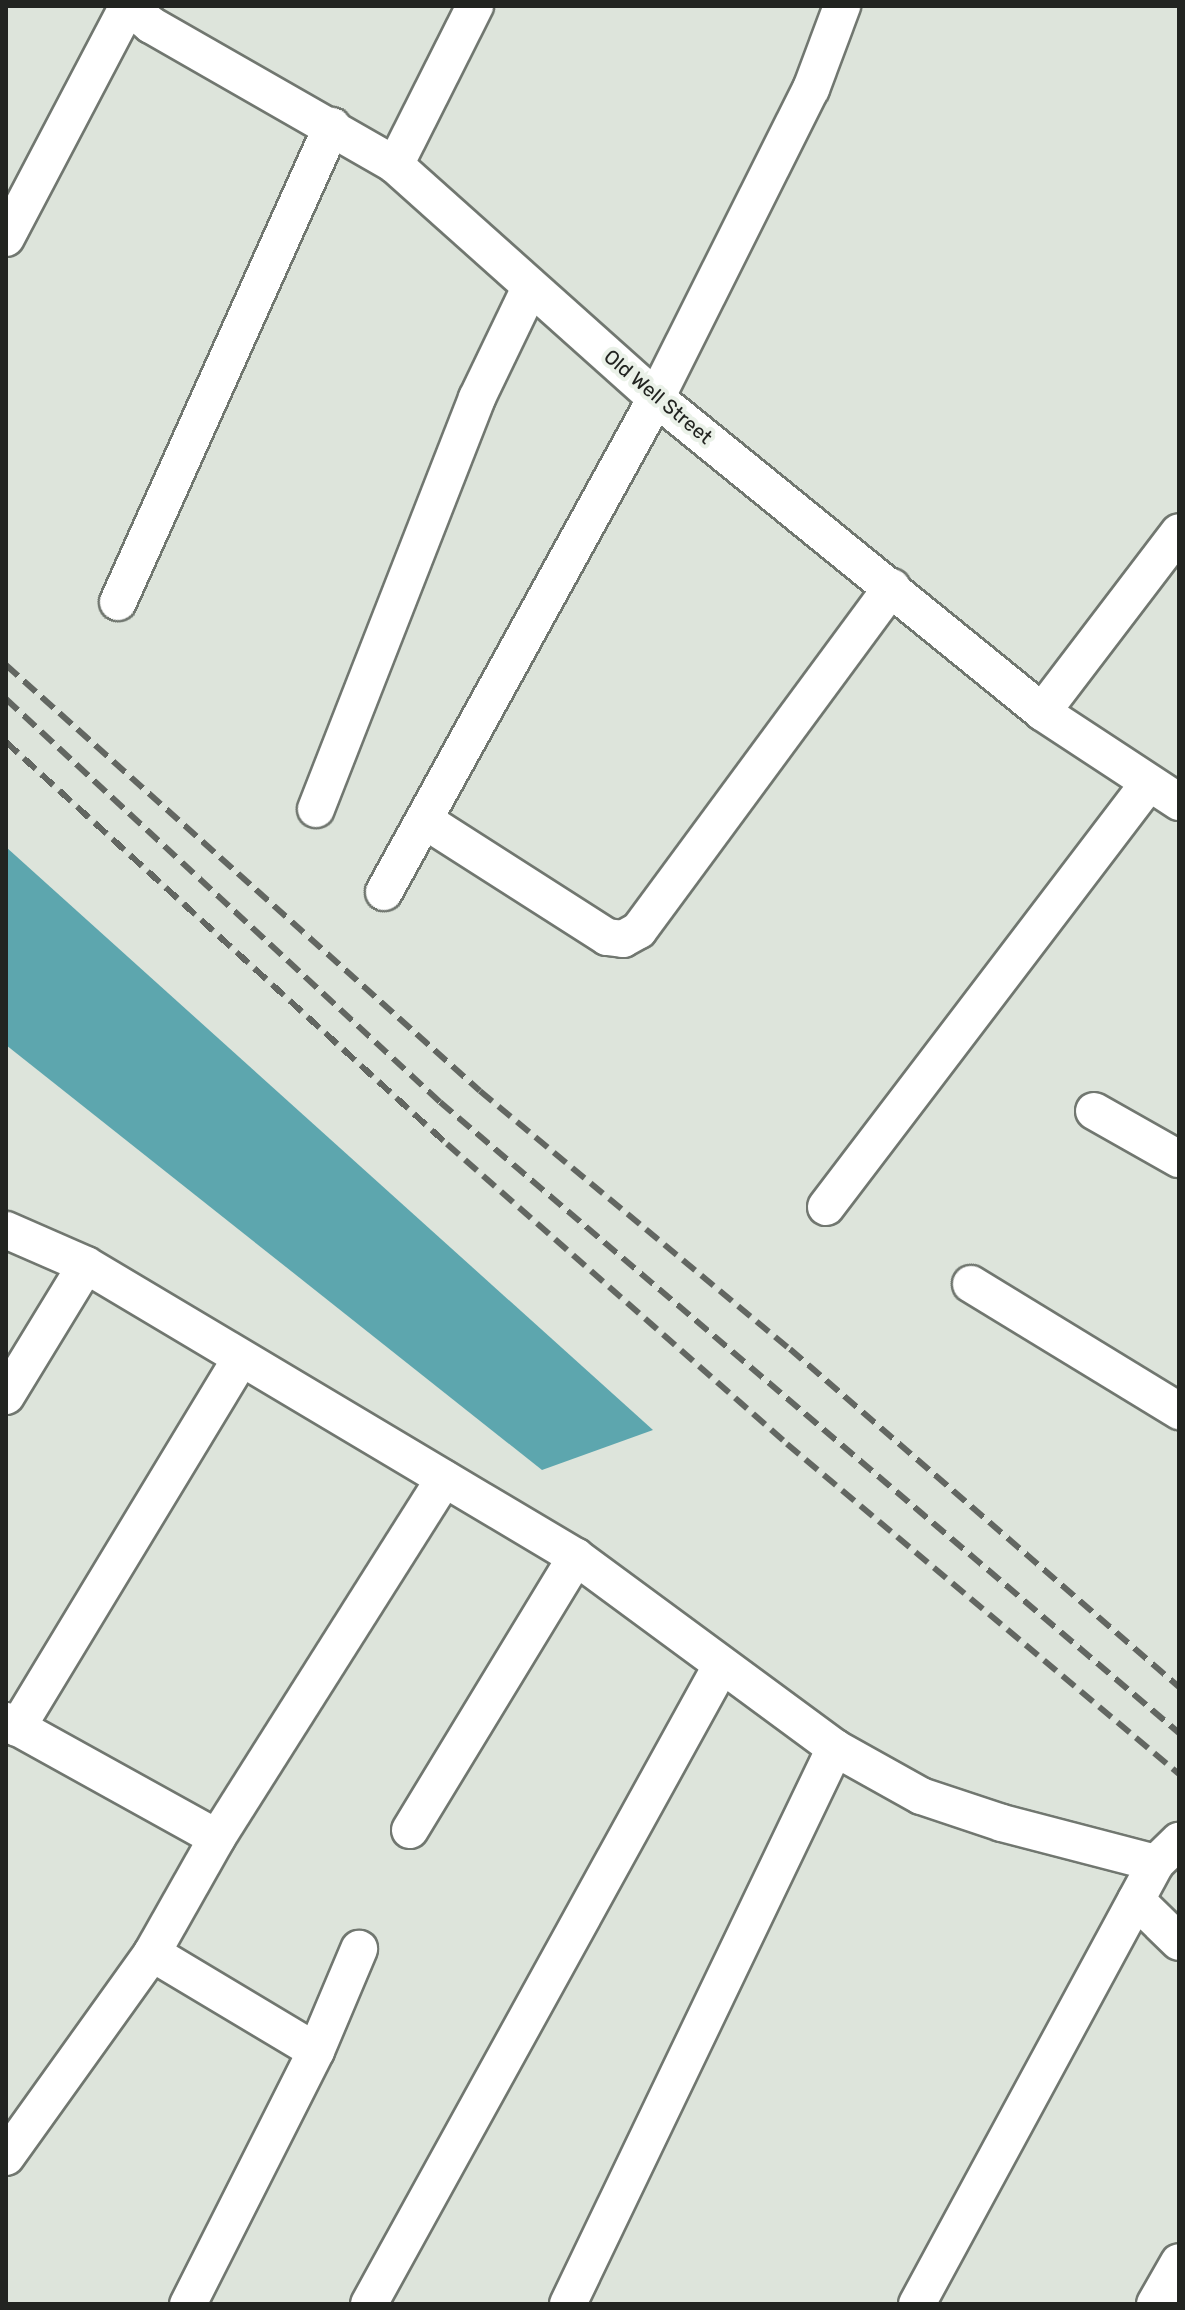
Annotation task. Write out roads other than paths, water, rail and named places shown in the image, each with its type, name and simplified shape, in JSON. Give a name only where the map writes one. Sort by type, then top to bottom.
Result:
[{"type":"street","points":[[395,165],[475,6]]},
{"type":"street","points":[[384,892],[656,398],[811,89],[842,6]]},
{"type":"street","points":[[6,238],[142,11]]},
{"type":"street","name":"Old Well Street","points":[[142,11],[395,165],[656,398],[1042,712],[1179,802]]},
{"type":"street","points":[[118,602],[332,126]]},
{"type":"street","points":[[316,809],[477,398],[530,288]]},
{"type":"street","points":[[1042,712],[1179,532]]},
{"type":"street","points":[[424,820],[607,937],[623,939],[639,930],[892,587]]},
{"type":"street","points":[[826,1207],[1148,784]]},
{"type":"street","points":[[1094,1111],[1179,1159]]},
{"type":"street","points":[[6,1230],[86,1265],[240,1360],[576,1557],[720,1668],[835,1748],[921,1796],[1002,1823],[1168,1852],[1136,1900],[917,2304]]},
{"type":"street","points":[[6,1396],[86,1265]]},
{"type":"street","points":[[971,1284],[1179,1411]]},
{"type":"street","points":[[217,1838],[11,1725],[240,1360]]},
{"type":"street","points":[[6,2157],[152,1953],[217,1838],[444,1479]]},
{"type":"street","points":[[410,1830],[576,1557]]},
{"type":"street","points":[[369,2304],[720,1668]]},
{"type":"street","points":[[568,2304],[835,1748]]},
{"type":"street","points":[[1136,1900],[1179,1942]]},
{"type":"street","points":[[188,2304],[316,2051],[359,1949]]},
{"type":"street","points":[[152,1953],[316,2051]]},
{"type":"street","points":[[1155,2304],[1179,2262]]},
{"type":"water","points":[[6,847],[653,1430],[542,1470],[6,1045]]},
{"type":"railway","points":[[6,665],[480,1091],[790,1349],[1179,1687]]},
{"type":"railway","points":[[6,699],[440,1102],[1179,1733]]},
{"type":"railway","points":[[6,742],[447,1144],[787,1444],[1179,1774]]}]
